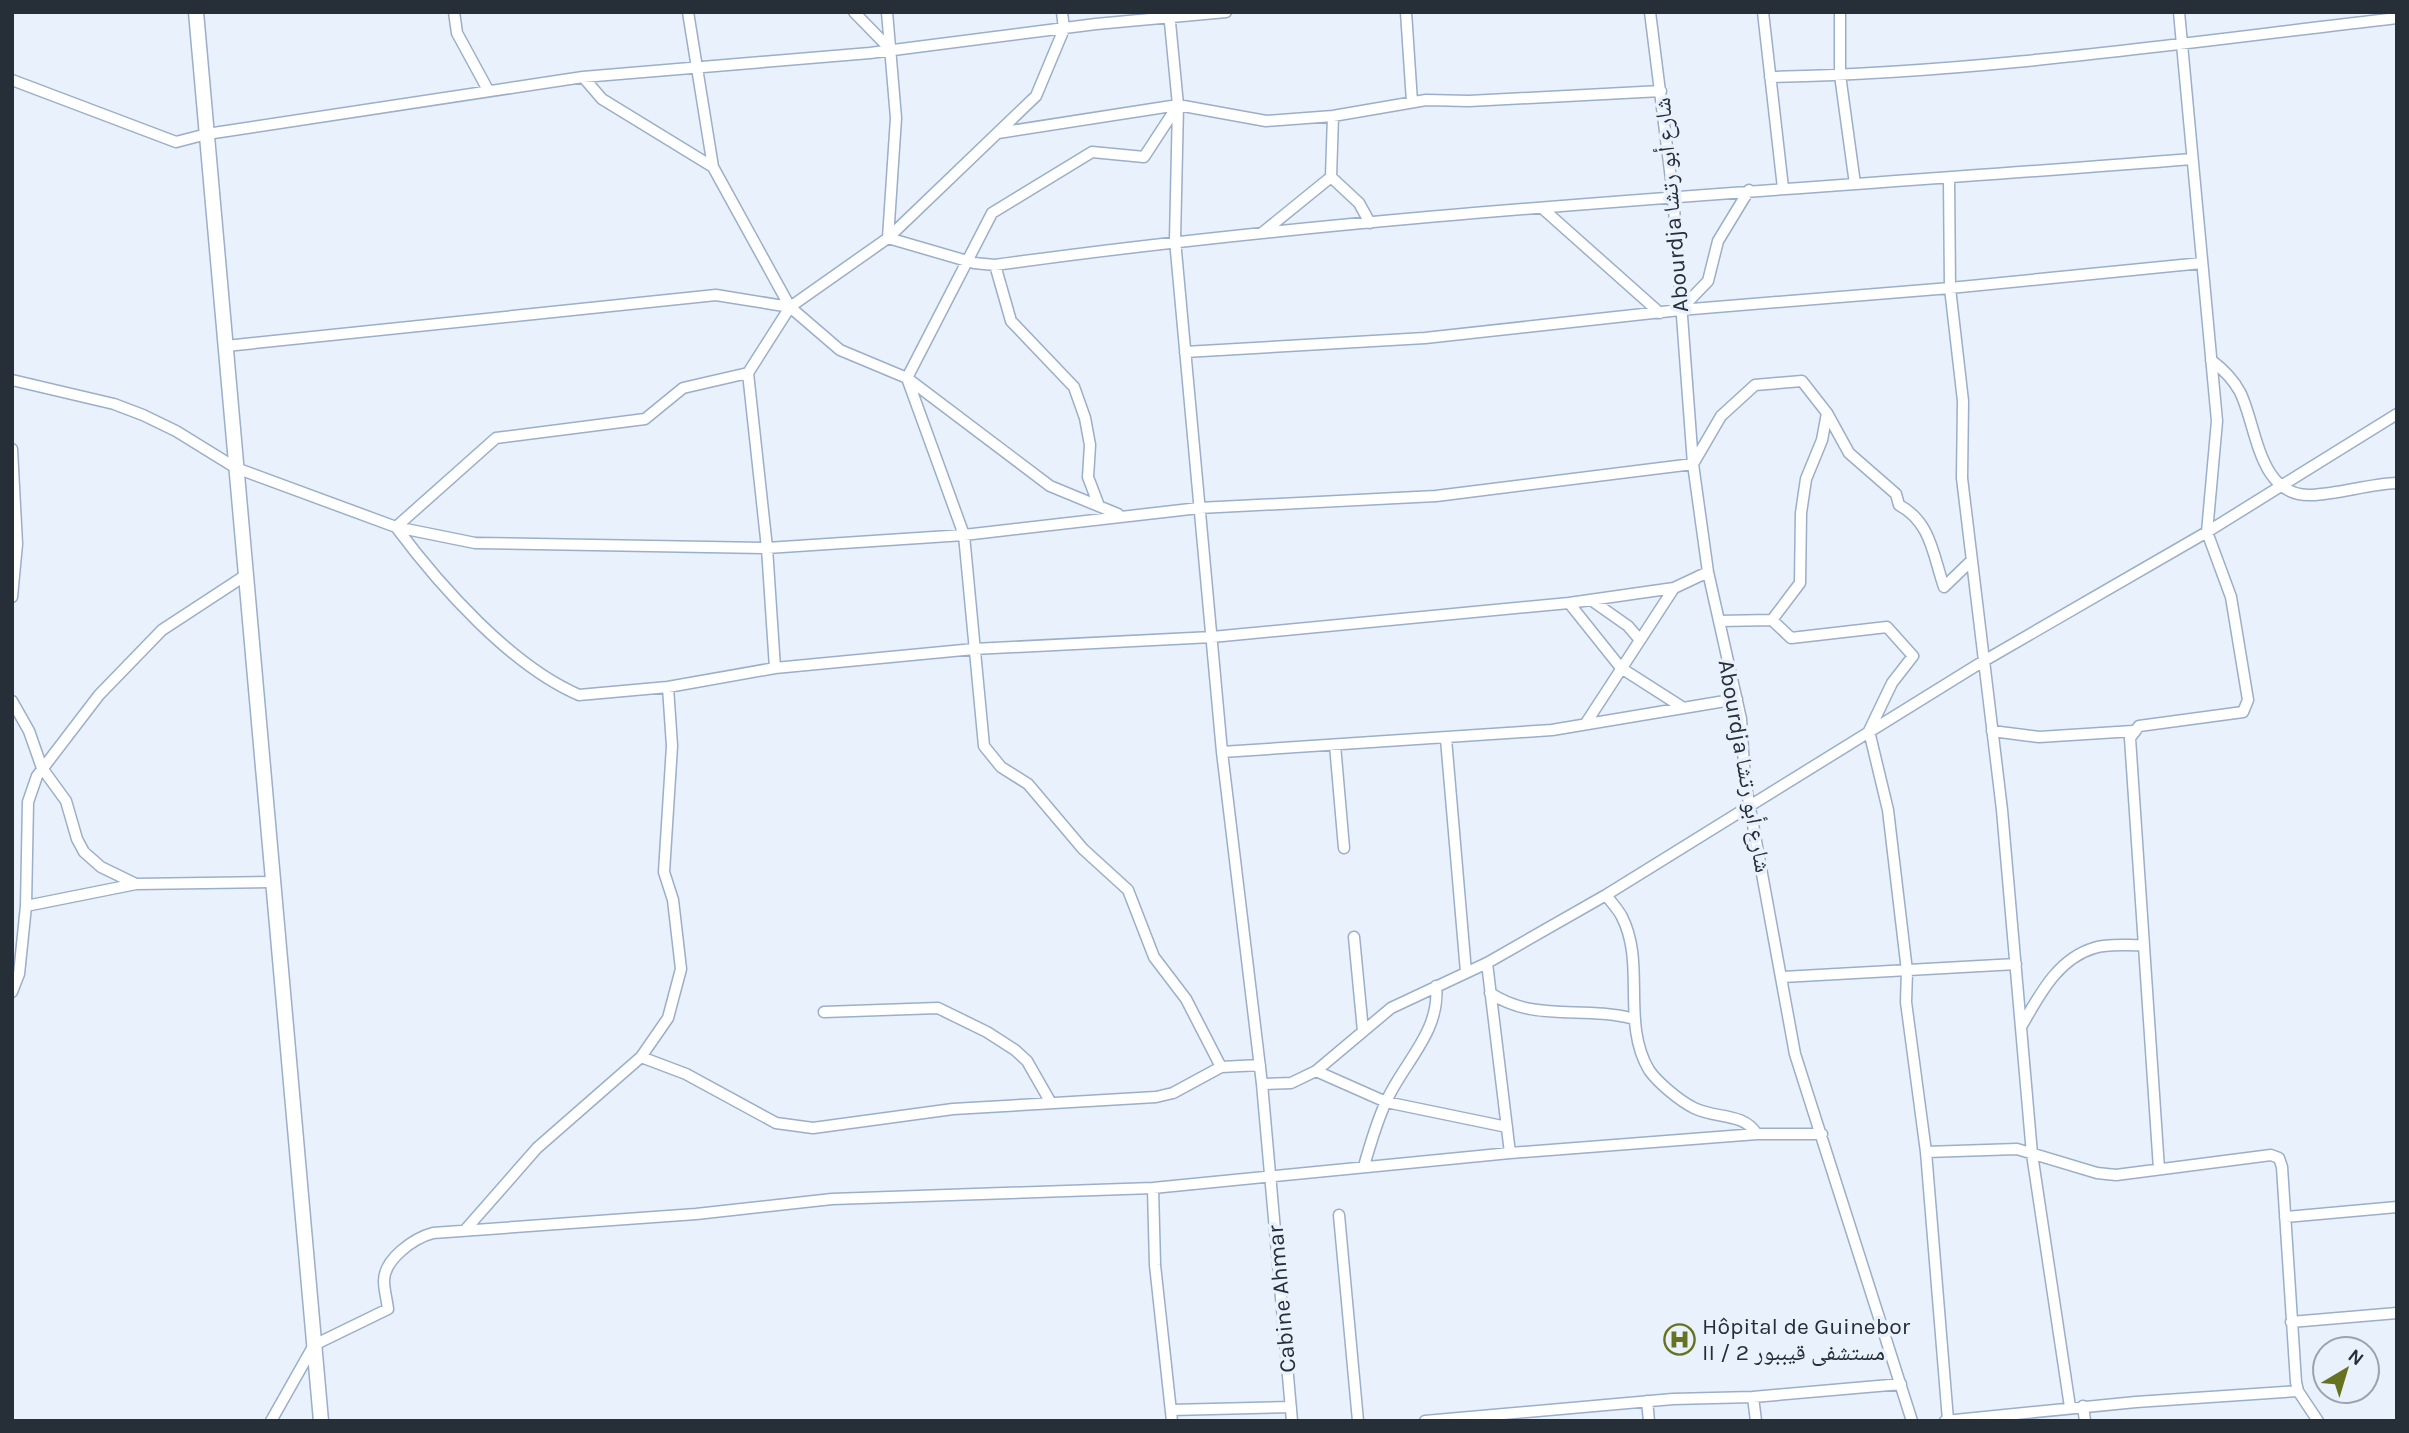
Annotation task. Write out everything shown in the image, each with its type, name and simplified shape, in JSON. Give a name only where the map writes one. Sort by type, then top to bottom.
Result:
[{"type":"street","points":[[196,12],[321,1421]]},
{"type":"street","points":[[454,12],[457,33],[488,90]]},
{"type":"street","points":[[688,12],[713,167],[790,307],[840,350],[907,378],[1050,486],[1121,515]]},
{"type":"street","points":[[854,12],[891,50]]},
{"type":"street","points":[[887,12],[895,118],[888,238]]},
{"type":"street","points":[[775,667],[767,548],[748,373],[790,307],[888,238],[1036,96],[1064,29],[1062,12]]},
{"type":"street","points":[[12,80],[176,142],[207,134],[488,90],[583,78],[891,50],[1169,15],[1226,12]]},
{"type":"street","points":[[1406,12],[1412,102]]},
{"type":"street","name":"Abourdja شارع أبو رتشا","points":[[1650,12],[1673,195],[1693,464],[1709,572],[1737,699],[1750,808],[1795,1054],[1822,1134],[1874,1311],[1912,1421]]},
{"type":"street","points":[[1763,12],[1783,188]]},
{"type":"street","points":[[1840,12],[1840,75],[1855,184]]},
{"type":"street","points":[[1992,731],[2039,737],[2133,731],[2139,726],[2229,716],[2243,712],[2248,700],[2231,597],[2207,532],[2218,439],[2179,12]]},
{"type":"street","name":"Cabine Ahmar","points":[[1169,15],[1178,105],[1174,240],[1222,752],[1262,1084],[1292,1421]]},
{"type":"street","points":[[1770,77],[1840,75],[2181,43],[2397,18]]},
{"type":"street","points":[[583,78],[602,99],[713,167]]},
{"type":"street","points":[[998,133],[1178,105],[1266,121],[1334,116],[1412,102],[1661,91]]},
{"type":"street","points":[[1178,105],[1144,157],[1092,152],[992,213],[907,378],[964,535],[984,746],[1001,767],[1028,784],[1083,849],[1128,890],[1154,957],[1186,999],[1222,1067]]},
{"type":"street","points":[[1262,233],[1331,177],[1334,116]]},
{"type":"street","points":[[888,238],[967,261],[995,265],[1174,240],[1673,195],[1949,178],[2192,159]]},
{"type":"street","points":[[1331,177],[1359,203],[1370,223]]},
{"type":"street","points":[[1949,178],[1950,288],[1963,401],[1962,478],[1992,731],[2032,1154],[2070,1408]]},
{"type":"street","points":[[1680,310],[1708,281],[1718,241],[1749,190]]},
{"type":"street","points":[[1542,208],[1660,313]]},
{"type":"street","points":[[1185,352],[1425,338],[1680,310],[1950,288],[2202,263]]},
{"type":"street","points":[[995,265],[1011,321],[1074,387],[1085,418],[1090,445],[1088,478],[1099,506]]},
{"type":"street","points":[[226,346],[716,295],[790,307]]},
{"type":"street","points":[[2211,360],[2232,379],[2241,394],[2264,463],[2282,485],[2292,492],[2310,495],[2397,483]]},
{"type":"street","points":[[396,527],[496,438],[645,419],[683,388],[748,373]]},
{"type":"street","points":[[12,380],[114,404],[143,415],[176,431],[236,468],[396,527],[475,543],[767,548],[964,535],[1199,508],[1436,496],[1693,464],[1721,416],[1755,385],[1802,381],[1827,413],[1849,453],[1896,494],[1899,505],[1915,514],[1928,535],[1944,587],[1971,561]]},
{"type":"street","points":[[1772,620],[1800,583],[1801,513],[1806,479],[1822,440],[1827,413]]},
{"type":"street","points":[[1262,1084],[1292,1083],[1317,1071],[1391,1008],[1487,963],[1606,895],[1750,808],[1869,731],[2207,532],[2397,414]]},
{"type":"street","points":[[12,449],[17,544],[12,597]]},
{"type":"street","points":[[396,527],[421,561],[503,646],[566,690],[579,695],[668,687],[775,667],[974,649],[1212,637],[1569,603],[1674,588],[1709,572]]},
{"type":"street","points":[[12,992],[19,974],[26,905],[28,802],[32,785],[99,695],[162,630],[246,575]]},
{"type":"street","points":[[1586,723],[1674,588]]},
{"type":"street","points":[[1591,600],[1628,626],[1640,640]]},
{"type":"street","points":[[1569,603],[1621,668],[1682,707]]},
{"type":"street","points":[[1719,621],[1772,620],[1791,638],[1887,627],[1913,656],[1892,683],[1869,731],[1888,810],[1907,971],[1906,1002],[1926,1152],[1947,1421],[2083,1406],[2298,1391]]},
{"type":"street","points":[[466,1229],[537,1149],[641,1057],[668,1018],[681,969],[673,900],[664,872],[672,746],[668,687]]},
{"type":"street","points":[[1222,752],[1552,730],[1737,699]]},
{"type":"street","points":[[12,701],[29,731],[43,768],[66,801],[77,839],[84,852],[101,867],[136,884]]},
{"type":"street","points":[[2133,731],[2132,766],[2159,1169]]},
{"type":"street","points":[[1446,739],[1466,972]]},
{"type":"street","points":[[1335,745],[1344,848]]},
{"type":"street","points":[[26,905],[136,884],[273,882]]},
{"type":"street","points":[[1606,895],[1622,916],[1629,940],[1634,1019],[1641,1052],[1650,1072],[1695,1108],[1745,1121],[1757,1134]]},
{"type":"street","points":[[1354,937],[1363,1031]]},
{"type":"street","points":[[2021,1027],[2062,965],[2095,947],[2144,945]]},
{"type":"street","points":[[1487,963],[1510,1153]]},
{"type":"street","points":[[1783,977],[2016,964]]},
{"type":"street","points":[[1364,1166],[1385,1102],[1427,1033],[1437,1007],[1436,985]]},
{"type":"street","points":[[1490,993],[1523,1009],[1606,1012],[1634,1019]]},
{"type":"street","points":[[824,1012],[938,1008],[987,1032],[1015,1050],[1027,1061],[1051,1103]]},
{"type":"street","points":[[641,1057],[686,1074],[776,1123],[813,1128],[953,1109],[1157,1097],[1173,1093],[1222,1067],[1260,1065]]},
{"type":"street","points":[[1317,1071],[1385,1102],[1507,1127]]},
{"type":"street","points":[[271,1421],[314,1345],[388,1309],[384,1278],[401,1250],[426,1235],[466,1229],[696,1214],[832,1199],[1153,1188],[1510,1153],[1757,1134],[1822,1134]]},
{"type":"street","points":[[1926,1152],[2005,1148],[2097,1173],[2116,1175],[2272,1155],[2279,1158],[2282,1167],[2298,1391],[2318,1421]]},
{"type":"street","points":[[1153,1188],[1155,1265],[1172,1415],[1291,1407]]},
{"type":"street","points":[[2285,1217],[2397,1207]]},
{"type":"street","points":[[1339,1215],[1358,1421]]},
{"type":"street","points":[[2291,1322],[2397,1313]]},
{"type":"street","points":[[1425,1421],[1647,1401],[1753,1397],[1901,1384]]},
{"type":"street","points":[[1753,1397],[1756,1421]]},
{"type":"street","points":[[1647,1401],[1649,1421]]},
{"type":"street","points":[[2083,1406],[2085,1421]]},
{"type":"street","points":[[1574,1408],[1575,1421]]},
{"type":"place","name":"Hôpital de Guinebor II / مستشفى قيببور 2","points":[[1679,1339]]}]
